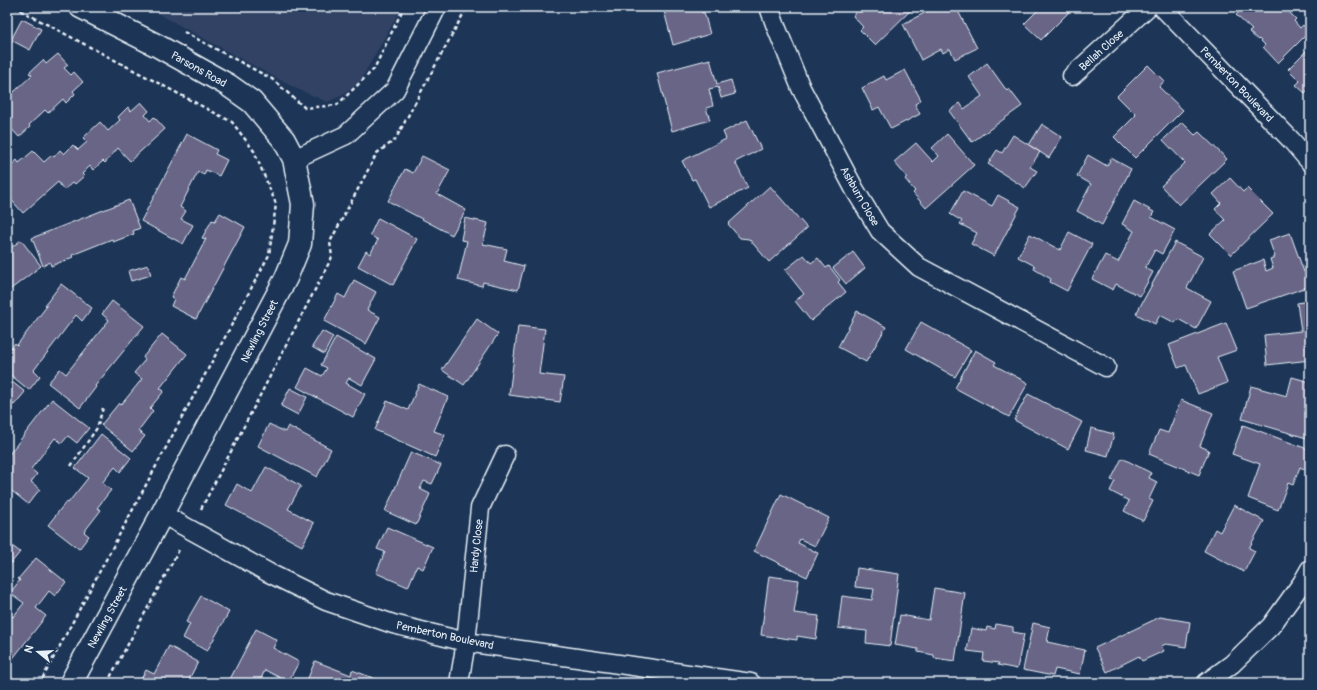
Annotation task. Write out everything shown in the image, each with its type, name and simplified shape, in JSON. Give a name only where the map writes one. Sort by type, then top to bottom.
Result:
[{"type":"street","name":"Parsons Road","points":[[81,7],[158,46],[228,85],[252,102],[284,140],[294,159]]},
{"type":"street","points":[[294,159],[346,135],[395,90],[438,7]]},
{"type":"street","name":"Ashburn Close","points":[[769,7],[801,88],[855,190],[880,231],[919,268],[1106,367]]},
{"type":"street","name":"Bellah Close","points":[[1072,76],[1148,7]]},
{"type":"street","name":"Pemberton Boulevard","points":[[1162,7],[1291,140],[1310,162]]},
{"type":"street","name":"Newling Street","points":[[71,683],[286,278],[300,244],[303,204],[294,159]]},
{"type":"street","name":"Hardy Close","points":[[459,683],[466,642],[480,508],[505,455]]},
{"type":"street","name":"Pemberton Boulevard","points":[[162,514],[269,573],[326,601],[393,624],[466,642],[751,683]]},
{"type":"street","points":[[1206,683],[1232,664],[1271,626],[1302,583],[1310,569]]},
{"type":"path","points":[[14,7],[232,122],[254,151],[276,204],[268,255],[40,683]]},
{"type":"path","points":[[182,32],[272,79],[305,108],[337,105],[374,69],[404,7]]},
{"type":"path","points":[[201,509],[332,257],[330,242],[377,153],[395,140],[467,7]]},
{"type":"path","points":[[71,466],[97,428],[103,408]]},
{"type":"path","points":[[107,683],[179,550]]},
{"type":"shaded area","points":[[146,7],[402,7],[360,81],[343,95],[327,102],[295,88]]},
{"type":"building","points":[[663,7],[701,7],[702,13],[704,12],[710,34],[673,45]]},
{"type":"building","points":[[849,7],[914,7],[875,45],[860,30],[863,27],[853,16],[855,13]]},
{"type":"building","points":[[936,7],[956,7],[977,48],[955,59],[950,49],[943,53],[941,49],[921,60],[903,24]]},
{"type":"building","points":[[1041,7],[1074,7],[1041,40],[1024,24]]},
{"type":"building","points":[[1244,7],[1284,7],[1296,19],[1294,21],[1300,28],[1303,25],[1308,30],[1305,34],[1306,35],[1278,63],[1263,47],[1265,45],[1249,32],[1252,30],[1236,15]]},
{"type":"building","points":[[22,19],[41,29],[30,50],[11,40]]},
{"type":"building","points":[[1310,47],[1310,93],[1308,90],[1305,93],[1296,85],[1300,81],[1288,69]]},
{"type":"building","points":[[58,54],[68,65],[64,68],[71,75],[74,72],[83,82],[73,91],[75,94],[66,103],[63,99],[48,113],[45,110],[19,137],[7,124],[7,91],[11,88],[14,92],[32,75],[29,73],[43,60],[46,64]]},
{"type":"building","points":[[710,59],[717,84],[731,80],[735,94],[721,98],[718,87],[709,89],[713,106],[706,108],[710,120],[672,131],[657,73]]},
{"type":"building","points":[[987,63],[1007,91],[1009,89],[1022,106],[972,142],[949,111],[960,103],[964,109],[982,96],[969,77]]},
{"type":"building","points":[[1148,65],[1164,81],[1159,87],[1183,110],[1135,158],[1114,137],[1136,115],[1117,96]]},
{"type":"building","points":[[905,70],[921,100],[915,104],[920,114],[891,129],[879,107],[873,110],[862,88],[884,76],[886,80]]},
{"type":"building","points":[[141,102],[149,111],[145,115],[150,121],[154,117],[165,129],[130,161],[118,148],[105,163],[103,161],[93,170],[90,166],[82,174],[84,176],[75,184],[73,182],[64,190],[58,182],[23,213],[7,195],[7,169],[17,160],[19,163],[33,151],[44,162],[52,155],[54,157],[60,150],[64,154],[73,145],[78,150],[87,142],[83,138],[100,122],[108,131],[120,120],[118,117],[128,107],[131,111]]},
{"type":"building","points":[[747,120],[761,149],[735,162],[748,188],[709,207],[695,179],[692,180],[682,161],[726,139],[723,132]]},
{"type":"building","points":[[1182,122],[1195,135],[1199,132],[1227,159],[1179,205],[1161,186],[1185,163],[1163,140]]},
{"type":"building","points":[[1042,124],[1062,137],[1049,158],[1029,145]]},
{"type":"building","points":[[187,134],[217,150],[215,154],[227,160],[219,176],[206,170],[204,175],[198,172],[180,207],[186,211],[181,219],[193,225],[183,244],[141,221]]},
{"type":"building","points":[[947,134],[974,165],[926,208],[913,193],[915,191],[905,179],[907,177],[894,162],[916,143],[933,162],[939,156],[932,148]]},
{"type":"building","points":[[1013,135],[1040,152],[1030,167],[1037,171],[1025,188],[988,164],[997,150],[1002,153]]},
{"type":"building","points":[[1088,155],[1107,166],[1111,158],[1131,169],[1102,225],[1077,211],[1091,184],[1077,176]]},
{"type":"building","points":[[422,156],[450,170],[437,194],[466,210],[452,235],[388,201],[405,169],[413,173]]},
{"type":"building","points":[[1230,178],[1243,192],[1247,188],[1273,214],[1231,255],[1210,234],[1225,220],[1215,209],[1221,203],[1213,194]]},
{"type":"building","points":[[770,186],[807,228],[769,262],[749,239],[740,238],[728,224]]},
{"type":"building","points":[[963,191],[992,206],[998,195],[1020,207],[994,256],[971,244],[977,233],[960,224],[962,221],[950,214]]},
{"type":"building","points":[[129,200],[140,228],[133,231],[134,234],[113,242],[112,239],[72,255],[73,257],[51,266],[50,262],[43,266],[32,238]]},
{"type":"building","points":[[1134,201],[1154,212],[1151,217],[1175,230],[1162,254],[1155,250],[1145,268],[1153,272],[1140,296],[1116,284],[1113,290],[1092,279],[1105,255],[1118,262],[1134,231],[1122,224]]},
{"type":"building","points":[[220,213],[245,227],[196,319],[171,306],[174,299],[171,297],[181,277],[185,279],[206,239],[202,238],[212,220],[215,221]]},
{"type":"building","points":[[378,218],[417,239],[393,285],[358,266],[366,251],[370,254],[378,240],[370,235]]},
{"type":"building","points":[[465,218],[488,223],[483,244],[507,249],[504,261],[524,266],[518,290],[483,282],[482,286],[458,280],[467,241],[461,240]]},
{"type":"building","points":[[1069,232],[1092,244],[1067,291],[1050,282],[1051,279],[1034,269],[1035,266],[1018,257],[1030,234],[1060,250]]},
{"type":"building","points":[[1290,233],[1304,272],[1306,271],[1310,281],[1310,286],[1246,308],[1233,271],[1263,260],[1266,271],[1273,268],[1270,259],[1275,257],[1269,240]]},
{"type":"building","points":[[21,240],[41,266],[7,292],[7,251]]},
{"type":"building","points":[[1175,242],[1203,257],[1187,288],[1211,301],[1196,329],[1178,319],[1175,323],[1160,315],[1155,324],[1136,314]]},
{"type":"building","points":[[853,252],[865,268],[846,284],[833,268]]},
{"type":"building","points":[[804,255],[811,263],[818,258],[826,268],[829,266],[840,280],[838,282],[846,292],[811,321],[795,301],[804,294],[785,270]]},
{"type":"building","points":[[148,265],[151,275],[131,281],[128,271]]},
{"type":"building","points":[[354,280],[376,292],[367,310],[380,317],[366,344],[324,321],[338,294],[345,298]]},
{"type":"building","points":[[61,284],[92,308],[82,321],[76,315],[34,370],[40,376],[29,390],[7,372],[7,353],[15,343],[17,345],[47,306],[45,305]]},
{"type":"building","points":[[112,301],[144,326],[95,386],[96,387],[80,408],[48,383],[60,369],[66,374],[109,320],[102,314]]},
{"type":"building","points":[[1310,301],[1310,360],[1267,365],[1264,335],[1301,331],[1297,303]]},
{"type":"building","points":[[857,311],[886,327],[866,362],[838,347]]},
{"type":"building","points":[[477,319],[498,334],[464,385],[442,370]]},
{"type":"building","points":[[921,322],[971,350],[955,377],[906,349]]},
{"type":"building","points":[[1226,323],[1237,350],[1217,357],[1227,383],[1198,394],[1186,365],[1178,368],[1169,345]]},
{"type":"building","points":[[518,326],[545,329],[539,374],[564,377],[560,402],[509,395]]},
{"type":"building","points":[[322,331],[333,337],[324,354],[312,347]]},
{"type":"building","points":[[162,334],[187,354],[160,388],[164,391],[150,408],[153,411],[138,431],[145,436],[133,451],[101,425],[119,403],[121,405],[142,379],[134,373],[145,360],[143,357]]},
{"type":"building","points":[[336,337],[376,359],[362,385],[349,378],[346,383],[365,394],[353,417],[297,387],[307,368],[322,376],[327,368],[321,365]]},
{"type":"building","points":[[975,350],[996,362],[994,365],[1028,383],[1009,417],[955,388]]},
{"type":"building","points":[[1292,377],[1310,382],[1310,439],[1242,419],[1251,386],[1287,396]]},
{"type":"building","points":[[7,378],[25,392],[14,405],[7,401]]},
{"type":"building","points":[[419,384],[448,397],[434,431],[445,435],[435,457],[375,430],[387,401],[408,410]]},
{"type":"building","points":[[290,388],[307,397],[298,415],[281,406]]},
{"type":"building","points":[[1028,394],[1082,422],[1068,449],[1014,420]]},
{"type":"building","points":[[52,399],[89,428],[77,443],[68,436],[62,443],[55,438],[31,469],[37,474],[31,482],[40,489],[28,504],[7,487],[7,457]]},
{"type":"building","points":[[1181,400],[1213,413],[1200,446],[1209,450],[1199,475],[1149,454],[1159,430],[1168,433]]},
{"type":"building","points":[[269,424],[285,432],[288,426],[331,449],[317,477],[258,446]]},
{"type":"building","points":[[1243,425],[1310,450],[1310,459],[1306,470],[1300,467],[1293,485],[1288,483],[1278,510],[1248,498],[1260,464],[1232,454]]},
{"type":"building","points":[[1091,428],[1114,434],[1108,456],[1086,450]]},
{"type":"building","points":[[101,434],[131,458],[120,472],[115,467],[102,483],[111,490],[97,508],[101,510],[84,532],[89,536],[79,549],[48,525],[88,478],[75,468]]},
{"type":"building","points":[[411,452],[441,465],[432,484],[424,481],[420,489],[430,494],[416,525],[385,511]]},
{"type":"building","points":[[1122,458],[1151,473],[1149,478],[1157,482],[1149,499],[1153,501],[1143,521],[1124,511],[1129,501],[1110,491],[1115,481],[1111,480]]},
{"type":"building","points":[[266,467],[301,486],[288,509],[314,523],[302,546],[226,505],[237,484],[252,493]]},
{"type":"building","points":[[781,494],[829,518],[815,546],[800,539],[798,543],[818,553],[807,577],[754,551]]},
{"type":"building","points":[[1234,505],[1264,521],[1249,548],[1255,551],[1244,572],[1204,551],[1215,529],[1220,532]]},
{"type":"building","points":[[387,527],[433,547],[423,569],[417,566],[408,587],[376,573],[385,552],[377,549]]},
{"type":"building","points":[[7,542],[20,552],[7,568]]},
{"type":"building","points":[[36,558],[66,582],[55,596],[49,591],[36,608],[46,616],[7,666],[7,619],[11,615],[13,617],[24,603],[10,593],[20,580],[18,579]]},
{"type":"building","points":[[857,568],[899,574],[890,646],[866,643],[867,631],[838,628],[842,596],[872,600],[874,589],[855,587]]},
{"type":"building","points":[[769,576],[799,580],[794,613],[819,616],[816,639],[797,636],[797,640],[761,635]]},
{"type":"building","points":[[934,588],[965,593],[955,661],[934,658],[934,655],[918,652],[918,649],[895,645],[900,615],[929,620]]},
{"type":"building","points":[[201,596],[229,612],[207,651],[183,638],[190,624],[186,622]]},
{"type":"building","points":[[1160,617],[1190,622],[1186,647],[1166,644],[1161,646],[1164,651],[1142,661],[1139,656],[1107,672],[1095,648]]},
{"type":"building","points":[[1033,623],[1050,627],[1047,642],[1085,650],[1080,674],[1055,669],[1053,676],[1023,670]]},
{"type":"building","points":[[996,624],[1013,627],[1013,632],[1024,634],[1017,669],[998,665],[999,663],[983,661],[984,653],[967,651],[971,628],[986,631],[987,627],[995,629]]},
{"type":"building","points":[[256,629],[277,640],[273,648],[299,662],[288,682],[265,670],[259,683],[228,683]]},
{"type":"building","points":[[169,646],[198,662],[187,683],[139,683],[146,670],[154,674]]},
{"type":"building","points":[[315,661],[351,675],[352,670],[381,681],[380,683],[306,683]]}]
